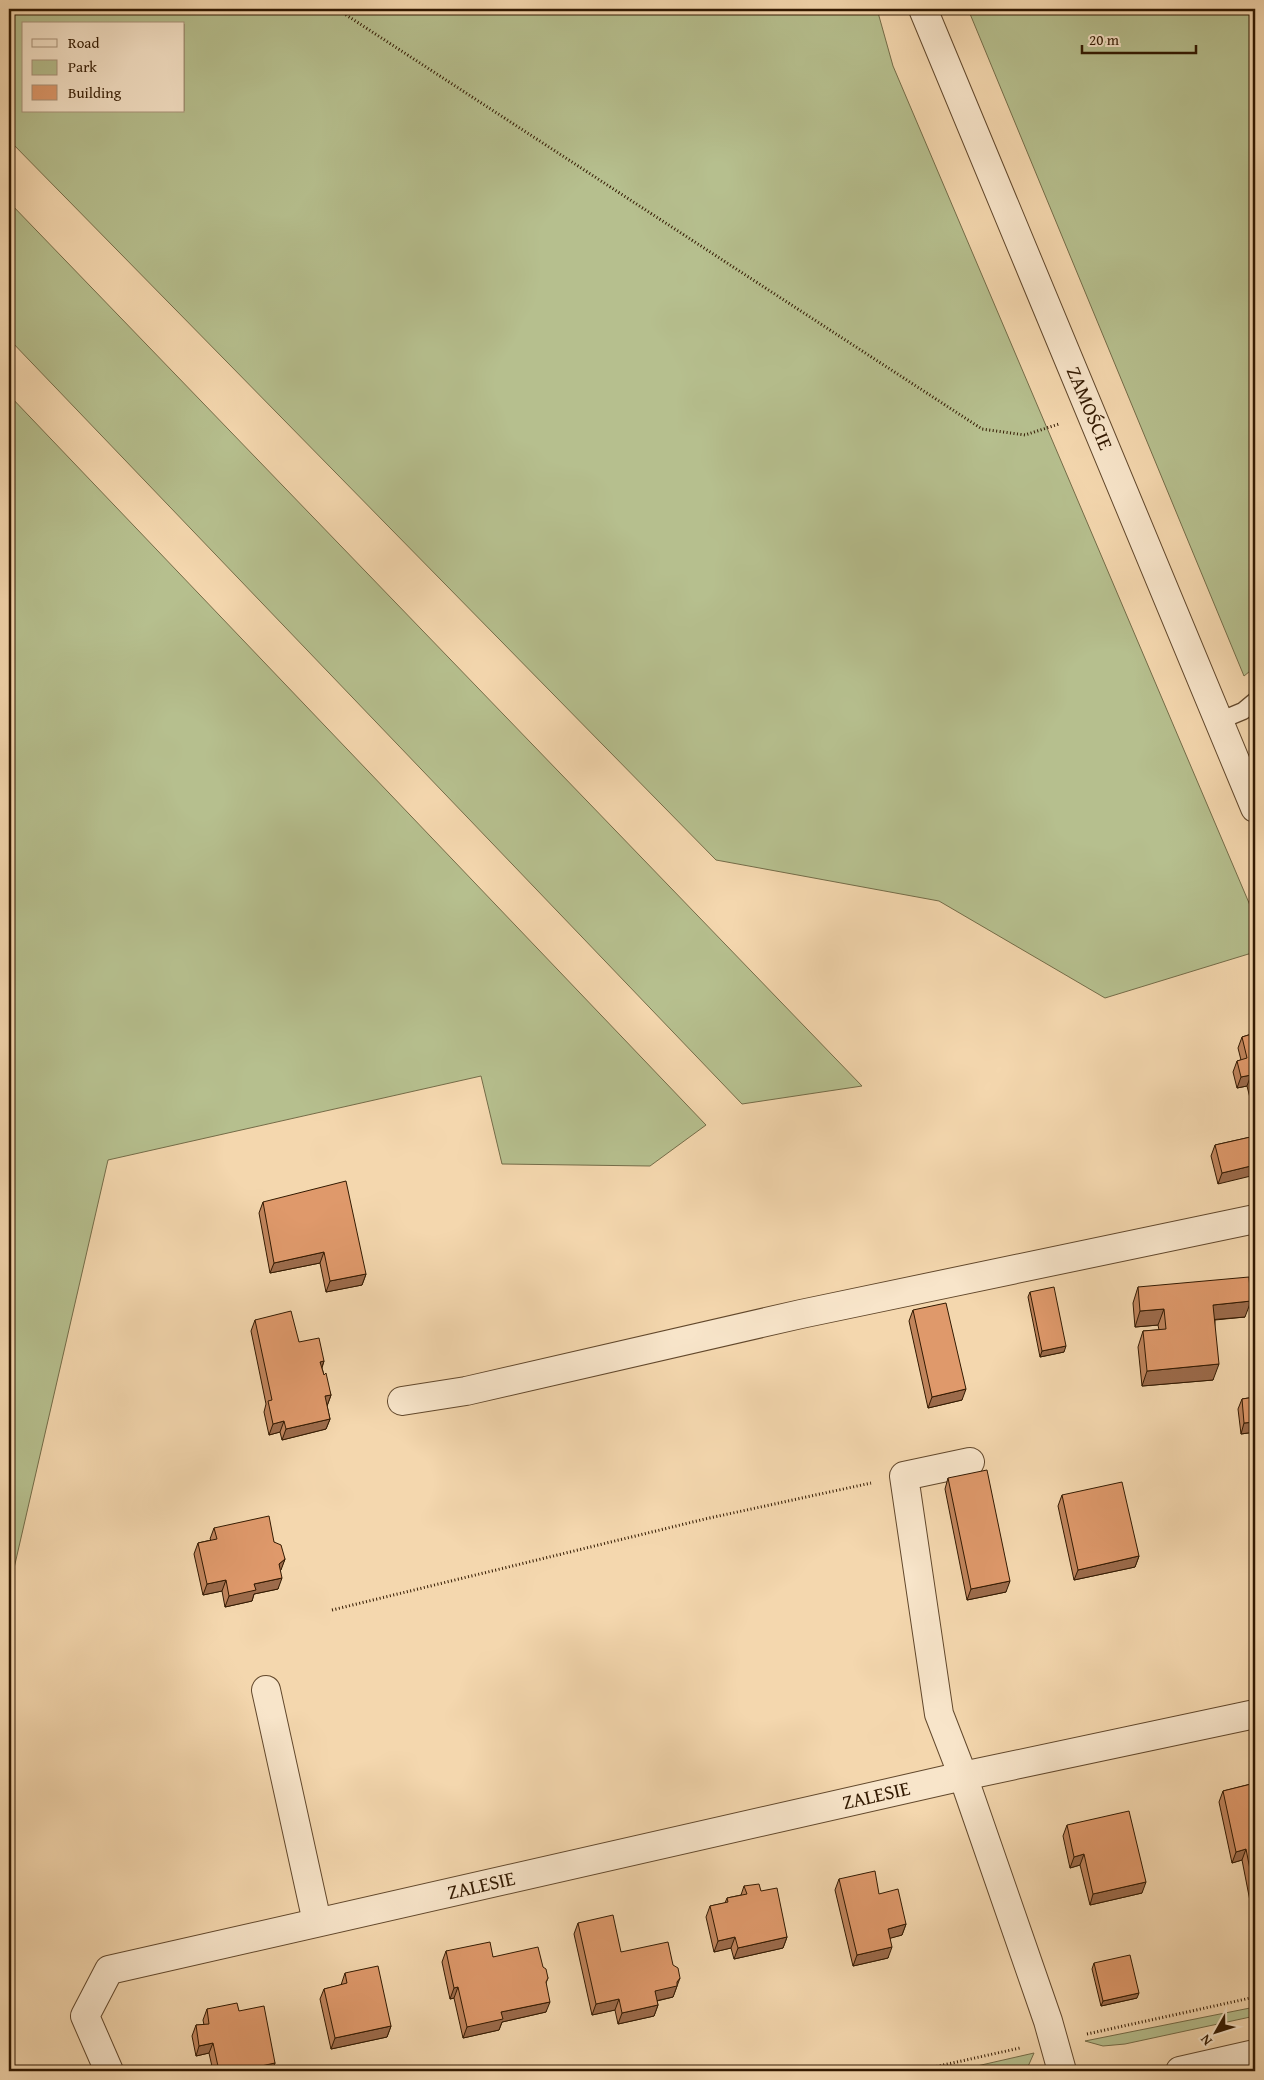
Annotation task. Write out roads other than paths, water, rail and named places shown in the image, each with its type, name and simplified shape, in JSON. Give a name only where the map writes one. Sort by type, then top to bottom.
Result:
[{"type":"street","name":"ZAMOŚCIE","points":[[923,9],[1093,413],[1255,808]]},
{"type":"street","points":[[402,1401],[466,1391],[801,1314],[1255,1220]]},
{"type":"street","points":[[970,1462],[904,1476],[939,1714],[963,1776],[1048,2021],[1062,2071]]},
{"type":"street","points":[[266,1690],[318,1922]]},
{"type":"street","name":"ZALESIE","points":[[109,2071],[85,2016],[109,1970],[963,1776],[1255,1714]]},
{"type":"street","points":[[1180,2071],[1255,2054]]},
{"type":"lane","points":[[1219,721],[1243,711],[1255,701]]}]
